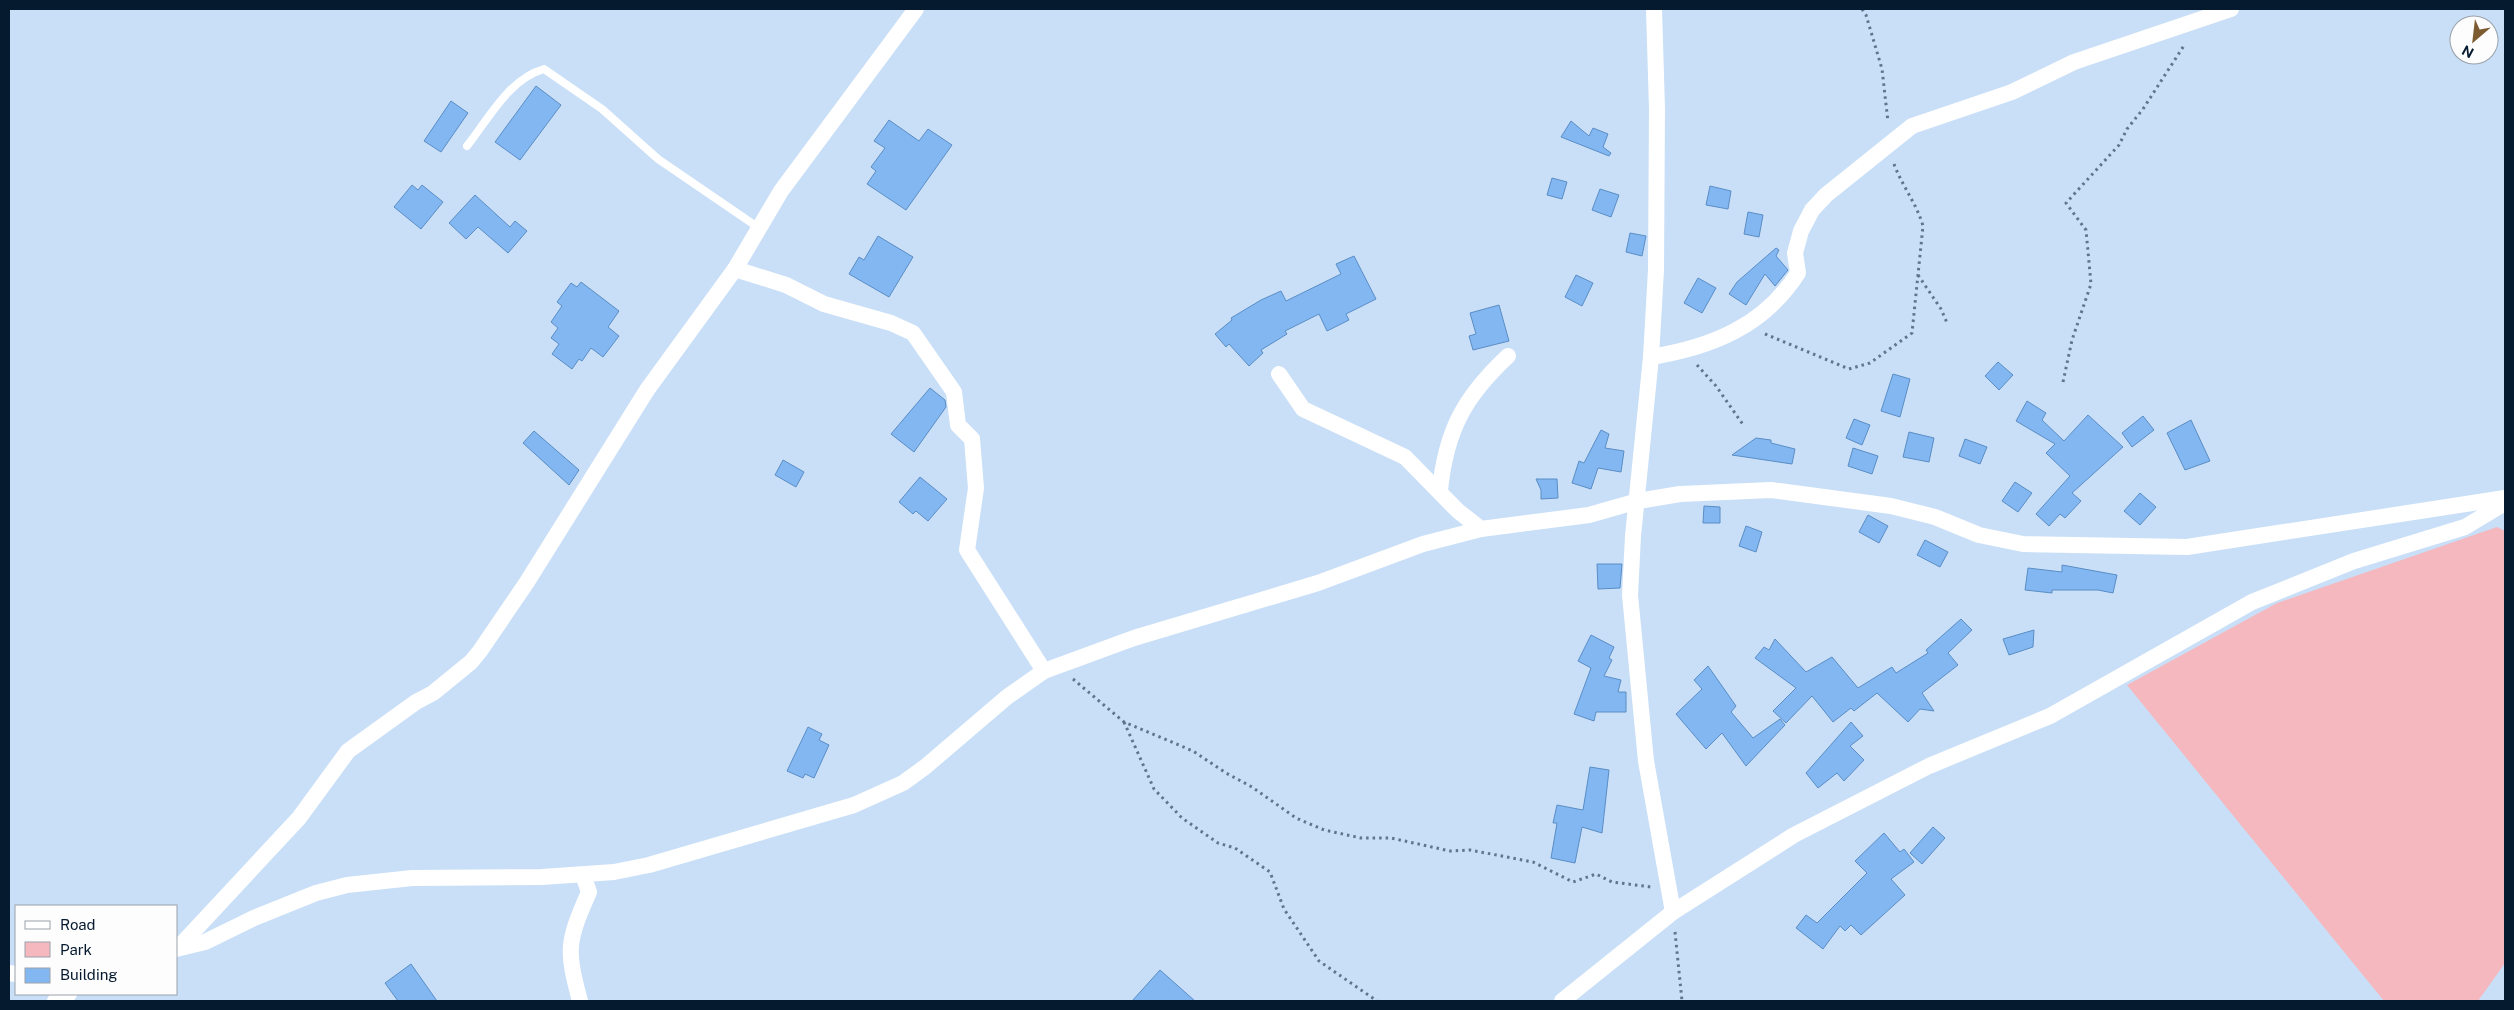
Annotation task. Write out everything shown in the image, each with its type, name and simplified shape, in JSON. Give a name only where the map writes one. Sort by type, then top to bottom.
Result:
[{"type":"street","points":[[178,947],[299,818],[348,752],[416,702],[433,693],[471,662],[480,651],[527,582],[647,390],[735,269],[781,191],[916,9]]},
{"type":"street","points":[[1654,9],[1657,109],[1656,270],[1652,357],[1633,536],[1630,595],[1646,761],[1672,912]]},
{"type":"street","points":[[1652,357],[1684,352],[1707,344],[1754,322],[1787,290],[1798,273],[1795,253],[1801,231],[1812,210],[1826,195],[1912,126],[2012,92],[2074,62],[2231,9]]},
{"type":"street","points":[[735,269],[786,285],[824,304],[892,323],[913,333],[954,392],[958,424],[972,439],[976,488],[967,550],[1051,668]]},
{"type":"street","points":[[1440,490],[1442,470],[1457,418],[1482,381],[1508,356]]},
{"type":"street","points":[[1279,374],[1303,409],[1405,457],[1440,490],[1458,511],[1481,529]]},
{"type":"street","points":[[178,948],[205,942],[254,918],[316,893],[347,885],[412,878],[614,872],[649,865],[854,805],[881,794],[925,768],[1007,697],[1051,668],[1134,638],[1318,583],[1423,544],[1481,529],[1589,516],[1638,501],[1680,494],[1771,490],[1891,506],[1936,517],[1979,535],[2023,544],[2187,547],[2505,498]]},
{"type":"street","points":[[1562,1001],[1672,912],[1794,836],[1929,766],[2050,716],[2252,602],[2354,561],[2465,526],[2505,503]]},
{"type":"street","points":[[580,1001],[570,964],[570,942],[574,926],[589,892],[583,874]]},
{"type":"street","points":[[55,1001],[67,995]]},
{"type":"lane","points":[[467,146],[513,86],[530,73],[544,69],[602,109],[658,159],[759,228]]},
{"type":"path","points":[[1754,322],[1768,336],[1849,369],[1870,363],[1912,333],[1923,226],[1919,213],[1899,178],[1886,146],[1889,114],[1882,69],[1866,15],[1862,9]]},
{"type":"path","points":[[2063,382],[2072,340],[2091,284],[2086,230],[2066,203],[2119,145],[2127,128],[2143,110],[2201,20]]},
{"type":"path","points":[[1918,275],[1941,309],[1948,324]]},
{"type":"path","points":[[1684,352],[1716,386],[1744,426]]},
{"type":"path","points":[[1051,668],[1124,722],[1194,751],[1296,818],[1324,830],[1361,838],[1391,838],[1450,851],[1470,850],[1533,862],[1573,882],[1596,874],[1612,882],[1667,889]]},
{"type":"path","points":[[1124,722],[1154,789],[1182,818],[1218,843],[1235,848],[1270,872],[1284,909],[1319,961],[1377,1001]]},
{"type":"path","points":[[1672,912],[1682,1001]]},
{"type":"green space","points":[[2497,527],[2505,531],[2505,963],[2478,1001],[2384,1001],[2127,685],[2277,603]]},
{"type":"building","points":[[536,86],[561,105],[520,160],[495,142]]},
{"type":"building","points":[[451,101],[468,113],[441,152],[424,141]]},
{"type":"building","points":[[889,120],[919,141],[928,129],[952,145],[906,210],[867,184],[876,171],[871,167],[885,148],[874,141]]},
{"type":"building","points":[[1571,121],[1589,136],[1593,128],[1608,134],[1603,147],[1611,153],[1609,156],[1561,137]]},
{"type":"building","points":[[1552,178],[1567,182],[1562,199],[1547,195]]},
{"type":"building","points":[[412,185],[418,190],[422,185],[443,202],[421,229],[394,207]]},
{"type":"building","points":[[1710,186],[1731,191],[1728,209],[1706,205]]},
{"type":"building","points":[[1600,189],[1619,195],[1611,217],[1592,210]]},
{"type":"building","points":[[475,195],[510,227],[515,221],[527,231],[508,253],[478,227],[466,239],[449,223]]},
{"type":"building","points":[[1748,212],[1763,215],[1759,237],[1744,234]]},
{"type":"building","points":[[1630,233],[1646,236],[1642,256],[1626,252]]},
{"type":"building","points":[[878,236],[913,257],[889,297],[849,274],[859,257],[864,260]]},
{"type":"building","points":[[1776,248],[1779,250],[1776,256],[1788,270],[1775,286],[1765,274],[1746,305],[1729,294],[1737,282]]},
{"type":"building","points":[[1354,256],[1376,299],[1346,314],[1349,320],[1327,331],[1319,314],[1285,331],[1287,334],[1261,350],[1263,353],[1249,366],[1229,344],[1226,347],[1215,334],[1232,320],[1231,318],[1261,300],[1281,291],[1286,301],[1341,274],[1336,264]]},
{"type":"building","points":[[1576,275],[1593,283],[1582,306],[1565,297]]},
{"type":"building","points":[[1698,278],[1716,288],[1702,313],[1684,303]]},
{"type":"building","points":[[581,282],[619,311],[608,327],[619,336],[603,357],[591,348],[582,361],[579,359],[572,369],[552,354],[559,344],[551,338],[558,328],[551,322],[562,306],[557,302],[571,283],[577,287]]},
{"type":"building","points":[[1499,305],[1509,341],[1473,350],[1469,336],[1476,334],[1470,313]]},
{"type":"building","points":[[1998,362],[2013,375],[1999,390],[1985,376]]},
{"type":"building","points":[[1893,374],[1910,379],[1900,417],[1881,411]]},
{"type":"building","points":[[930,388],[945,400],[946,407],[914,452],[891,434]]},
{"type":"building","points":[[2027,401],[2046,413],[2042,420],[2064,441],[2088,415],[2123,447],[2072,493],[2081,501],[2065,518],[2060,514],[2049,526],[2036,514],[2070,476],[2046,453],[2055,444],[2016,421]]},
{"type":"building","points":[[2143,416],[2154,430],[2132,447],[2122,433]]},
{"type":"building","points":[[1854,419],[1870,425],[1862,445],[1846,438]]},
{"type":"building","points":[[2191,420],[2210,461],[2185,470],[2167,433]]},
{"type":"building","points":[[1601,430],[1609,434],[1605,448],[1624,451],[1621,472],[1598,468],[1591,489],[1572,483],[1579,461],[1584,463]]},
{"type":"building","points":[[534,431],[579,470],[569,485],[523,443]]},
{"type":"building","points":[[1909,432],[1934,438],[1929,462],[1903,457]]},
{"type":"building","points":[[1756,438],[1771,440],[1771,443],[1795,449],[1792,464],[1732,455]]},
{"type":"building","points":[[1965,439],[1987,447],[1980,464],[1959,456]]},
{"type":"building","points":[[1853,448],[1878,456],[1872,474],[1848,466]]},
{"type":"building","points":[[783,460],[804,472],[796,487],[775,475]]},
{"type":"building","points":[[920,477],[947,499],[928,521],[916,511],[913,514],[899,502]]},
{"type":"building","points":[[1536,479],[1557,479],[1558,498],[1541,499],[1541,490]]},
{"type":"building","points":[[2015,482],[2032,493],[2018,512],[2002,501]]},
{"type":"building","points":[[2140,493],[2156,507],[2140,525],[2124,511]]},
{"type":"building","points":[[1704,506],[1720,507],[1720,523],[1703,523]]},
{"type":"building","points":[[1868,515],[1888,526],[1879,543],[1859,532]]},
{"type":"building","points":[[1746,526],[1762,532],[1756,552],[1739,546]]},
{"type":"building","points":[[1925,540],[1948,552],[1940,567],[1917,555]]},
{"type":"building","points":[[1597,564],[1622,564],[1620,588],[1598,589]]},
{"type":"building","points":[[2062,565],[2117,575],[2113,593],[2098,590],[2052,590],[2052,593],[2025,590],[2028,568],[2062,572]]},
{"type":"building","points":[[1961,619],[1972,630],[1948,653],[1958,665],[1922,693],[1934,711],[1920,709],[1908,722],[1877,693],[1854,711],[1851,708],[1833,722],[1812,696],[1786,723],[1773,711],[1796,688],[1755,658],[1764,647],[1769,650],[1775,639],[1806,672],[1832,657],[1858,688],[1892,667],[1896,673],[1928,653],[1926,650]]},
{"type":"building","points":[[2034,630],[2033,647],[2009,655],[2003,639]]},
{"type":"building","points":[[1591,635],[1614,647],[1609,658],[1612,660],[1604,676],[1621,680],[1618,692],[1626,692],[1626,712],[1596,712],[1594,721],[1574,714],[1591,668],[1578,661]]},
{"type":"building","points":[[1708,666],[1736,706],[1731,712],[1753,738],[1780,719],[1785,725],[1746,766],[1722,733],[1706,749],[1676,714],[1702,689],[1694,680]]},
{"type":"building","points":[[1851,722],[1863,736],[1850,746],[1864,760],[1844,781],[1837,773],[1818,788],[1806,773]]},
{"type":"building","points":[[808,727],[822,734],[819,740],[829,745],[814,778],[805,774],[803,778],[787,771]]},
{"type":"building","points":[[1590,767],[1609,770],[1602,833],[1582,827],[1575,863],[1551,858],[1557,823],[1553,823],[1557,805],[1583,810]]},
{"type":"building","points":[[1933,827],[1945,838],[1922,864],[1910,853]]},
{"type":"building","points":[[1884,833],[1900,852],[1904,849],[1914,862],[1891,879],[1905,895],[1861,935],[1851,925],[1845,931],[1840,926],[1823,949],[1796,928],[1806,915],[1817,923],[1867,873],[1855,861]]},
{"type":"building","points":[[411,964],[437,1001],[398,1001],[385,983]]},
{"type":"building","points":[[1160,970],[1195,1001],[1132,1001]]}]
